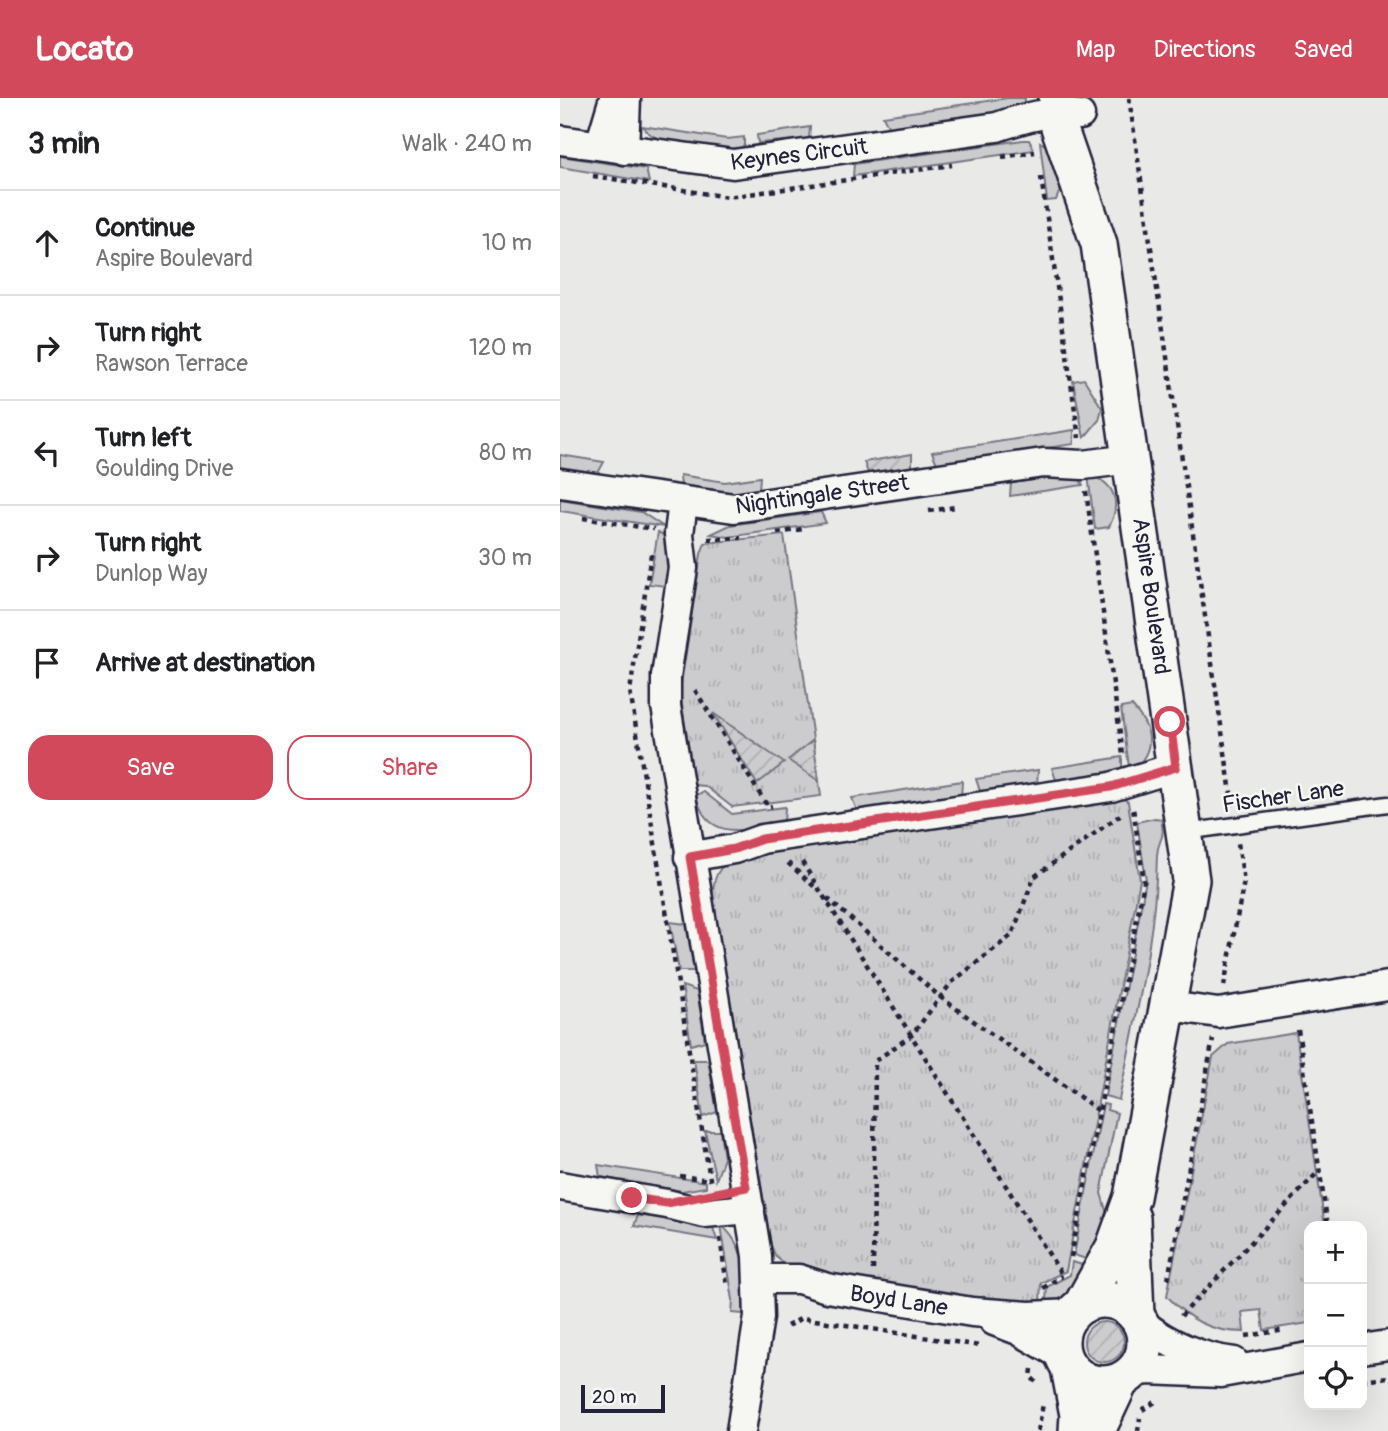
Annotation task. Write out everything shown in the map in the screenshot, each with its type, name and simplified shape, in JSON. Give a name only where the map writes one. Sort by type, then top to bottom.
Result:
[{"type":"street","points":[[612,148],[614,98]]},
{"type":"street","points":[[612,148],[626,98]]},
{"type":"street","name":"Keynes Circuit","points":[[560,139],[733,164],[997,127],[1034,130],[1061,117]]},
{"type":"street","name":"Aspire Boulevard","points":[[1061,117],[1099,167],[1099,244],[1178,778],[1189,898],[1132,1197],[1114,1247],[1065,1312]]},
{"type":"street","name":"Nightingale Street","points":[[1043,463],[1080,449],[1130,450]]},
{"type":"street","name":"Nightingale Street","points":[[560,483],[694,504],[746,507],[1043,463],[1083,465],[1130,450]]},
{"type":"street","points":[[694,504],[679,534],[683,568],[666,676],[666,706],[748,1198],[760,1288],[741,1431]]},
{"type":"street","points":[[688,849],[734,849],[774,837],[1125,794],[1178,778]]},
{"type":"street","points":[[1171,996],[1255,1006],[1388,986]]},
{"type":"street","points":[[560,1186],[667,1203],[704,1213],[748,1198]]},
{"type":"street","name":"Aspire Boulevard","points":[[1132,1197],[1138,1319]]},
{"type":"street","name":"Boyd Lane","points":[[760,1288],[827,1288],[972,1312],[1065,1312]]},
{"type":"street","points":[[1077,1431],[1076,1398],[1066,1362],[1062,1333],[1065,1312],[1104,1300],[1127,1307],[1138,1319],[1167,1340],[1208,1357],[1254,1365]]},
{"type":"street","name":"Boyd Lane","points":[[972,1312],[1017,1330],[1066,1362]]},
{"type":"street","points":[[1097,1431],[1145,1349],[1138,1319]]},
{"type":"street","points":[[1367,1348],[1388,1345]]},
{"type":"street","points":[[1066,1362],[1092,1384],[1126,1378],[1147,1370],[1221,1373],[1304,1358]]},
{"type":"lane","name":"Fischer Lane","points":[[1185,832],[1388,804]]},
{"type":"path","points":[[1129,98],[1163,327]]},
{"type":"path","points":[[1061,117],[1080,449]]},
{"type":"path","points":[[1072,490],[1086,488],[1125,754],[1111,756]]},
{"type":"path","points":[[922,512],[966,505]]},
{"type":"path","points":[[574,516],[655,529]]},
{"type":"path","points":[[768,534],[812,528]]},
{"type":"path","points":[[717,540],[745,537]]},
{"type":"path","points":[[670,652],[768,807],[782,805]]},
{"type":"path","points":[[873,1296],[875,1060],[912,1035],[951,983],[1012,935],[1034,877],[1125,794]]},
{"type":"path","points":[[1069,1265],[1144,882],[1125,794]]},
{"type":"path","points":[[774,837],[823,894],[940,997],[1099,1111]]},
{"type":"path","points":[[774,837],[823,894],[1065,1274],[1043,1285],[1065,1312]]},
{"type":"path","points":[[1298,1030],[1327,1221]]},
{"type":"path","points":[[1188,1322],[1180,1317],[1320,1171]]},
{"type":"path","points":[[786,1336],[788,1324],[802,1318],[983,1347]]},
{"type":"path","points":[[1240,1335],[1297,1328]]},
{"type":"path","points":[[1025,1370],[1031,1377]]},
{"type":"path","points":[[1367,1380],[1388,1377]]},
{"type":"green space","points":[[1008,98],[1025,98],[1024,107],[889,128],[883,116]]},
{"type":"green space","points":[[642,126],[727,139],[744,137],[744,145],[741,149],[731,150],[683,146],[659,139]]},
{"type":"green space","points":[[810,127],[809,139],[758,143],[757,135]]},
{"type":"green space","points":[[1029,140],[1034,150],[853,176],[854,164]]},
{"type":"green space","points":[[1040,142],[1053,150],[1065,178],[1056,200],[1047,201]]},
{"type":"green space","points":[[560,156],[646,169],[649,182],[560,167]]},
{"type":"green space","points":[[1084,379],[1102,408],[1099,420],[1084,438],[1073,381]]},
{"type":"green space","points":[[1074,430],[1074,444],[937,464],[932,452]]},
{"type":"green space","points":[[912,454],[912,467],[868,473],[864,462]]},
{"type":"green space","points":[[560,455],[604,462],[598,473],[560,467]]},
{"type":"green space","points":[[1077,474],[1083,485],[1010,496],[1011,483]]},
{"type":"green space","points":[[680,475],[725,482],[760,477],[759,489],[729,494],[681,487]]},
{"type":"green space","points":[[1088,475],[1105,483],[1114,495],[1115,510],[1109,527],[1095,529]]},
{"type":"green space","points":[[560,499],[641,512],[664,527],[560,511]]},
{"type":"green space","points":[[821,512],[826,523],[728,537],[711,534],[730,525]]},
{"type":"green space","points":[[658,532],[669,538],[670,554],[665,586],[649,584]]},
{"type":"green space","points":[[784,535],[821,796],[732,807],[705,786],[694,785],[680,691],[701,554],[705,543]]},
{"type":"green space","points":[[1132,706],[1149,735],[1147,751],[1137,767],[1129,767],[1121,708]]},
{"type":"green space","points":[[713,713],[784,763],[757,784]]},
{"type":"green space","points":[[813,740],[819,781],[788,760]]},
{"type":"green space","points":[[1122,757],[1122,774],[1057,783],[1052,768]]},
{"type":"green space","points":[[1038,770],[1037,786],[981,794],[976,779]]},
{"type":"green space","points":[[962,781],[961,798],[858,813],[852,798]]},
{"type":"green space","points":[[704,792],[732,814],[785,807],[784,824],[743,830],[719,827],[709,821],[701,811],[696,795]]},
{"type":"green space","points":[[1123,798],[1128,802],[1140,880],[1066,1271],[1041,1283],[1040,1302],[1020,1306],[786,1267],[775,1255],[771,1245],[713,898],[714,882],[720,870],[730,860],[744,853]]},
{"type":"green space","points":[[1161,819],[1163,832],[1157,855],[1153,916],[1144,977],[1119,1100],[1105,1096],[1146,880],[1137,822]]},
{"type":"green space","points":[[670,922],[686,924],[694,971],[679,971]]},
{"type":"green space","points":[[682,986],[697,991],[705,1041],[691,1045]]},
{"type":"green space","points":[[1296,1033],[1324,1221],[1304,1221],[1304,1324],[1264,1330],[1261,1310],[1242,1312],[1244,1332],[1221,1330],[1192,1318],[1167,1296],[1213,1057],[1228,1044]]},
{"type":"green space","points":[[694,1060],[708,1060],[717,1112],[703,1117]]},
{"type":"green space","points":[[1103,1104],[1108,1105],[1107,1110],[1117,1113],[1101,1193],[1107,1214],[1100,1241],[1089,1260],[1074,1255]]},
{"type":"green space","points":[[705,1131],[720,1131],[724,1158],[716,1180]]},
{"type":"green space","points":[[598,1165],[706,1182],[706,1187],[682,1191],[600,1177]]},
{"type":"green space","points":[[638,1215],[688,1222],[711,1222],[717,1240],[634,1226]]},
{"type":"green space","points":[[721,1225],[736,1243],[744,1266],[743,1314],[732,1313],[733,1300]]},
{"type":"green space","points":[[1072,1262],[1086,1266],[1072,1292],[1061,1300],[1046,1301],[1047,1287],[1070,1275]]},
{"type":"green space","points":[[1104,1322],[1112,1323],[1118,1328],[1123,1334],[1123,1350],[1118,1356],[1112,1361],[1104,1362],[1096,1361],[1090,1356],[1085,1350],[1084,1342],[1085,1334],[1090,1328],[1096,1323]]},
{"type":"route","points":[[632,1198],[667,1203],[688,1201],[746,1187],[690,857],[734,849],[762,839],[1111,787],[1176,767],[1170,722]]}]
